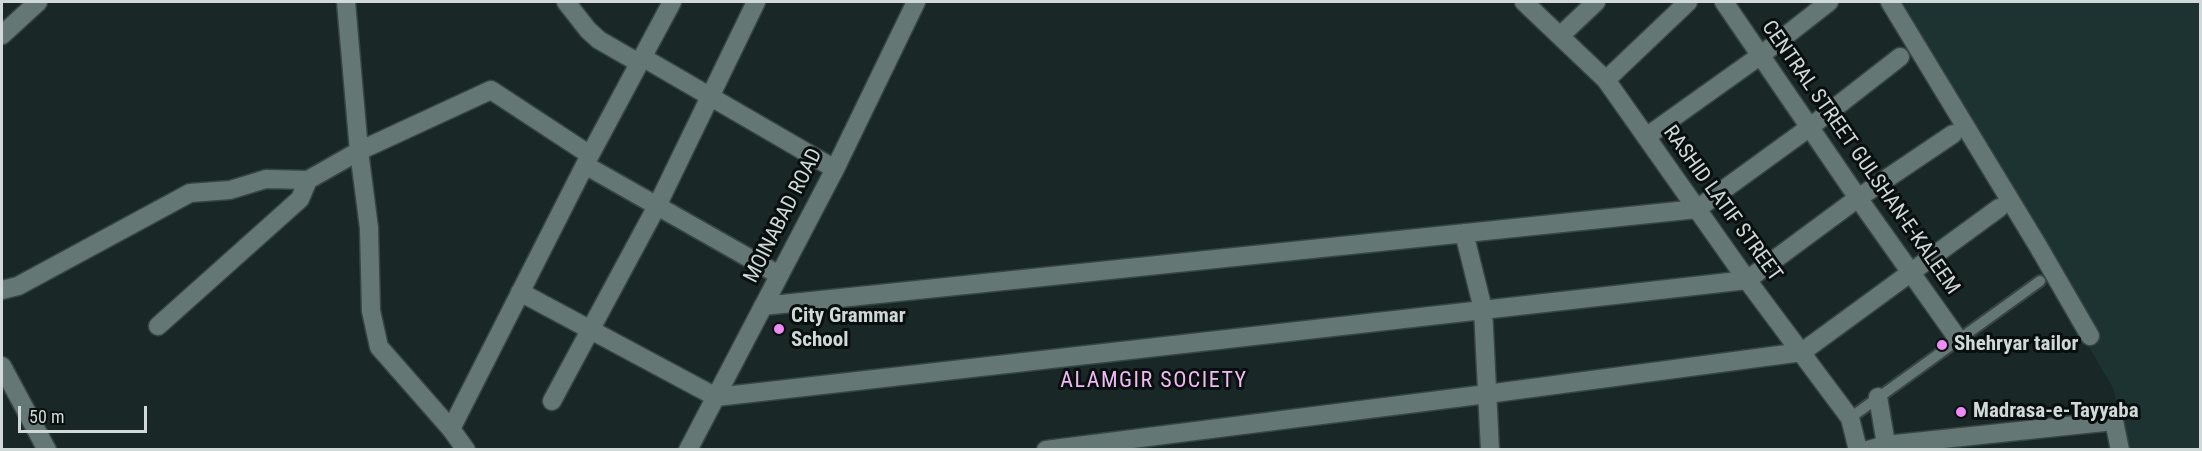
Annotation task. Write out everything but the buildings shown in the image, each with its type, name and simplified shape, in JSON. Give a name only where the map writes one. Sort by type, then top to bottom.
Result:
[{"type":"street","points":[[2,35],[38,2]]},
{"type":"street","points":[[346,2],[359,151],[369,228],[371,311],[379,347],[451,429],[466,450]]},
{"type":"street","points":[[566,2],[599,40],[711,95],[835,169]]},
{"type":"street","points":[[451,429],[588,160],[672,2]]},
{"type":"street","points":[[552,401],[657,206],[756,2]]},
{"type":"street","name":"MOINABAD ROAD","points":[[688,450],[835,169],[916,2]]},
{"type":"street","name":"RASHID LATIF STREET","points":[[1524,2],[1606,80],[1748,280],[1850,418],[1858,450]]},
{"type":"street","points":[[1560,36],[1596,2]]},
{"type":"street","points":[[1606,80],[1688,2]]},
{"type":"street","name":"CENTRAL STREET GULSHAN-E-KALEEM","points":[[1724,2],[1958,339]]},
{"type":"street","points":[[1646,137],[1761,55],[1829,2]]},
{"type":"street","points":[[1890,2],[2090,336]]},
{"type":"street","points":[[763,306],[1697,208],[1810,127],[1900,57]]},
{"type":"street","points":[[2,290],[18,286],[190,193],[230,190],[266,179],[308,180],[359,151],[491,90],[588,160],[657,206],[779,275]]},
{"type":"street","points":[[520,292],[716,397],[1748,280],[1858,198],[1953,134]]},
{"type":"street","points":[[158,326],[300,199],[308,180]]},
{"type":"street","points":[[1046,450],[1802,352],[1999,208]]},
{"type":"street","points":[[1464,233],[1483,309],[1490,450]]},
{"type":"street","points":[[2,366],[47,450]]},
{"type":"street","points":[[1878,397],[1886,447]]},
{"type":"street","points":[[1868,450],[2114,422],[2120,450]]},
{"type":"lane","points":[[1850,418],[2040,281]]},
{"type":"shaded area","points":[[1880,2],[2200,2],[2200,449],[2128,449],[2113,388],[2029,245]]},
{"type":"place","name":"City Grammar School","points":[[779,329]]},
{"type":"place","name":"Shehryar tailor","points":[[1942,345]]},
{"type":"place","name":"Madrasa-e-Tayyaba","points":[[1961,412]]},
{"type":"district","name":"ALAMGIR SOCIETY","points":[[1154,381]]}]
